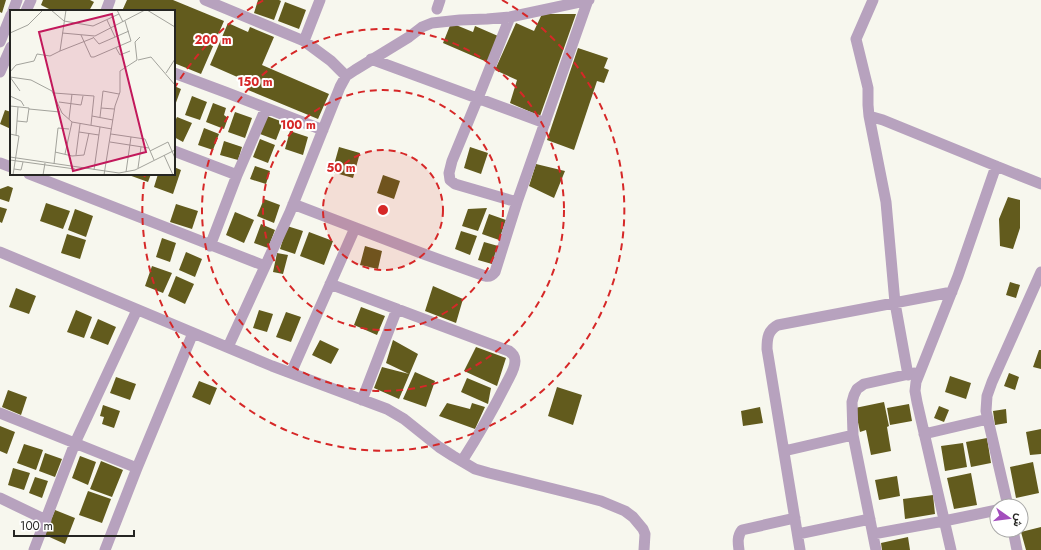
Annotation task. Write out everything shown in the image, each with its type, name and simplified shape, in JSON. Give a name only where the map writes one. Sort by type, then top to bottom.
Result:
[{"type":"street","points":[[13,10],[17,0]]},
{"type":"street","points":[[26,10],[31,0]]},
{"type":"street","points":[[106,10],[110,0]]},
{"type":"street","points":[[205,0],[304,41],[331,61],[346,76]]},
{"type":"street","points":[[304,41],[320,0]]},
{"type":"street","points":[[228,347],[293,204],[322,130],[346,76],[371,59],[409,37],[422,27],[432,23],[510,17],[588,0]]},
{"type":"street","points":[[293,204],[485,276],[490,276],[495,272],[517,202],[588,0]]},
{"type":"street","points":[[873,0],[856,39],[868,88],[869,116],[886,202],[894,303],[914,373],[917,402],[951,550]]},
{"type":"street","points":[[0,42],[10,17]]},
{"type":"street","points":[[510,17],[452,161],[449,173],[450,180],[455,184],[517,202]]},
{"type":"street","points":[[0,72],[10,49]]},
{"type":"street","points":[[371,59],[545,123]]},
{"type":"street","points":[[175,73],[322,130]]},
{"type":"street","points":[[210,246],[237,175],[266,108]]},
{"type":"street","points":[[869,116],[883,120],[1041,184]]},
{"type":"street","points":[[175,151],[237,175]]},
{"type":"street","points":[[0,163],[10,167]]},
{"type":"street","points":[[914,373],[952,292],[996,166]]},
{"type":"street","points":[[32,175],[210,246],[265,266]]},
{"type":"street","points":[[291,373],[355,228]]},
{"type":"street","points":[[0,252],[291,373],[387,409],[404,419],[439,447],[475,469],[584,496],[625,511],[633,517],[643,529],[645,534],[644,550]]},
{"type":"street","points":[[1006,498],[986,411],[987,396],[1041,272]]},
{"type":"street","points":[[330,284],[509,351],[515,357],[516,362],[514,368],[498,400],[480,434],[462,461]]},
{"type":"street","points":[[800,550],[767,348],[768,335],[774,327],[778,325],[952,292]]},
{"type":"street","points":[[362,400],[397,309]]},
{"type":"street","points":[[34,550],[75,444],[137,310]]},
{"type":"street","points":[[105,550],[193,333]]},
{"type":"street","points":[[876,550],[853,435],[852,402],[858,389],[864,384],[914,373]]},
{"type":"street","points":[[0,413],[137,468]]},
{"type":"street","points":[[924,434],[988,419]]},
{"type":"street","points":[[784,451],[853,435]]},
{"type":"street","points":[[0,498],[46,520]]},
{"type":"street","points":[[873,534],[989,512]]},
{"type":"street","points":[[739,550],[738,539],[742,530],[795,518]]},
{"type":"street","points":[[798,534],[870,519]]},
{"type":"street","points":[[1015,538],[1018,550]]},
{"type":"building","points":[[0,0],[6,0],[2,13],[0,12]]},
{"type":"building","points":[[43,0],[90,0],[94,2],[90,10],[51,10],[41,5]]},
{"type":"building","points":[[127,0],[173,0],[224,21],[201,74],[175,63],[175,10],[122,10]]},
{"type":"building","points":[[258,0],[281,1],[274,20],[254,13]]},
{"type":"building","points":[[285,2],[306,10],[299,29],[278,21]]},
{"type":"building","points":[[542,14],[576,14],[540,116],[510,103],[517,80],[495,70],[516,23],[534,31]]},
{"type":"building","points":[[228,23],[248,32],[250,27],[274,37],[262,65],[329,94],[318,119],[248,90],[251,83],[210,65]]},
{"type":"building","points":[[451,23],[473,32],[475,26],[498,36],[487,62],[443,43]]},
{"type":"building","points":[[578,48],[608,58],[604,68],[609,70],[604,83],[597,81],[574,150],[547,140]]},
{"type":"building","points":[[175,86],[181,89],[175,105]]},
{"type":"building","points":[[192,96],[207,102],[200,120],[185,115]]},
{"type":"building","points":[[213,103],[226,108],[224,115],[228,118],[224,129],[206,122]]},
{"type":"building","points":[[5,110],[10,112],[10,129],[0,124]]},
{"type":"building","points":[[235,112],[252,118],[245,138],[228,132]]},
{"type":"building","points":[[267,116],[283,122],[276,140],[260,134]]},
{"type":"building","points":[[177,117],[192,123],[183,142],[175,138],[175,121]]},
{"type":"building","points":[[204,128],[219,134],[213,150],[198,145]]},
{"type":"building","points":[[290,131],[308,137],[303,155],[285,149]]},
{"type":"building","points":[[260,139],[275,145],[268,163],[253,157]]},
{"type":"building","points":[[224,141],[242,147],[238,160],[220,155]]},
{"type":"building","points":[[339,147],[360,153],[353,178],[332,172]]},
{"type":"building","points":[[470,147],[488,153],[481,174],[464,168]]},
{"type":"building","points":[[536,164],[565,171],[554,198],[529,186]]},
{"type":"building","points":[[255,166],[270,171],[266,184],[250,179]]},
{"type":"building","points":[[175,167],[181,170],[173,194],[154,187],[158,175],[175,175]]},
{"type":"building","points":[[129,175],[151,175],[148,182]]},
{"type":"building","points":[[383,175],[400,181],[394,199],[377,193]]},
{"type":"building","points":[[8,186],[13,188],[9,202],[0,199],[0,189]]},
{"type":"building","points":[[1008,197],[1020,200],[1020,228],[1013,249],[1000,246],[999,219]]},
{"type":"building","points":[[264,199],[280,205],[274,223],[257,216]]},
{"type":"building","points":[[46,203],[70,211],[63,229],[40,221]]},
{"type":"building","points":[[176,204],[198,211],[192,229],[170,222]]},
{"type":"building","points":[[0,207],[7,209],[2,223],[0,222]]},
{"type":"building","points":[[487,208],[478,231],[462,226],[468,209]]},
{"type":"building","points":[[75,209],[93,216],[86,237],[68,230]]},
{"type":"building","points":[[235,212],[254,220],[244,243],[226,235]]},
{"type":"building","points":[[489,214],[506,220],[499,240],[482,234]]},
{"type":"building","points":[[261,224],[275,230],[268,248],[254,243]]},
{"type":"building","points":[[287,226],[303,231],[295,254],[280,249]]},
{"type":"building","points":[[461,231],[477,236],[470,255],[455,249]]},
{"type":"building","points":[[309,232],[333,241],[324,265],[300,256]]},
{"type":"building","points":[[67,234],[86,240],[80,259],[61,253]]},
{"type":"building","points":[[162,238],[176,243],[170,262],[156,257]]},
{"type":"building","points":[[484,242],[498,246],[492,264],[478,260]]},
{"type":"building","points":[[365,246],[382,251],[378,269],[360,265]]},
{"type":"building","points":[[186,252],[202,259],[195,277],[179,270]]},
{"type":"building","points":[[277,253],[288,255],[283,274],[273,272]]},
{"type":"building","points":[[152,266],[172,273],[163,293],[145,286]]},
{"type":"building","points":[[176,276],[194,284],[185,304],[168,296]]},
{"type":"building","points":[[1010,282],[1020,285],[1016,298],[1006,295]]},
{"type":"building","points":[[433,286],[463,299],[456,323],[425,311]]},
{"type":"building","points":[[16,288],[36,296],[29,314],[9,307]]},
{"type":"building","points":[[361,307],[385,316],[377,335],[354,325]]},
{"type":"building","points":[[76,310],[92,317],[84,338],[67,332]]},
{"type":"building","points":[[259,310],[273,314],[267,332],[253,328]]},
{"type":"building","points":[[286,312],[301,317],[291,342],[276,337]]},
{"type":"building","points":[[98,319],[116,327],[108,345],[90,338]]},
{"type":"building","points":[[320,340],[339,349],[331,364],[312,355]]},
{"type":"building","points":[[393,340],[418,354],[399,399],[374,388],[382,367],[409,374],[386,363]]},
{"type":"building","points":[[476,347],[506,358],[497,386],[464,371]]},
{"type":"building","points":[[1039,350],[1041,350],[1041,369],[1033,367]]},
{"type":"building","points":[[415,372],[435,381],[426,407],[403,399]]},
{"type":"building","points":[[1009,373],[1019,377],[1015,390],[1004,386]]},
{"type":"building","points":[[950,376],[971,383],[966,399],[945,392]]},
{"type":"building","points":[[116,377],[136,384],[130,400],[110,393]]},
{"type":"building","points":[[467,378],[491,388],[488,404],[461,392]]},
{"type":"building","points":[[199,381],[217,388],[210,405],[192,397]]},
{"type":"building","points":[[557,387],[582,395],[573,425],[548,416]]},
{"type":"building","points":[[8,390],[27,397],[21,415],[2,407]]},
{"type":"building","points":[[884,402],[889,426],[887,427],[891,451],[871,455],[866,430],[860,432],[855,408]]},
{"type":"building","points":[[447,403],[470,409],[472,403],[485,407],[475,429],[439,416]]},
{"type":"building","points":[[909,404],[912,421],[890,425],[887,408]]},
{"type":"building","points":[[103,405],[120,411],[114,428],[102,424],[104,417],[100,416]]},
{"type":"building","points":[[939,406],[949,410],[944,422],[934,418]]},
{"type":"building","points":[[760,407],[763,423],[743,426],[741,411]]},
{"type":"building","points":[[1006,409],[1007,423],[995,425],[993,411]]},
{"type":"building","points":[[0,426],[15,432],[7,454],[0,451]]},
{"type":"building","points":[[1041,429],[1041,454],[1030,455],[1026,432]]},
{"type":"building","points":[[987,438],[991,463],[971,467],[966,442]]},
{"type":"building","points":[[963,443],[967,467],[945,471],[941,446]]},
{"type":"building","points":[[24,444],[43,450],[36,470],[17,463]]},
{"type":"building","points":[[45,453],[62,459],[55,477],[39,471]]},
{"type":"building","points":[[80,456],[96,462],[88,485],[72,478]]},
{"type":"building","points":[[101,461],[123,470],[112,497],[90,489]]},
{"type":"building","points":[[1033,462],[1039,493],[1016,498],[1010,467]]},
{"type":"building","points":[[13,468],[30,473],[24,490],[8,485]]},
{"type":"building","points":[[971,473],[977,505],[954,509],[947,478]]},
{"type":"building","points":[[897,476],[900,496],[879,500],[875,480]]},
{"type":"building","points":[[35,477],[48,481],[42,498],[29,493]]},
{"type":"building","points":[[88,491],[111,499],[102,523],[79,515]]},
{"type":"building","points":[[933,495],[935,514],[905,519],[903,499]]},
{"type":"building","points":[[55,510],[75,518],[65,544],[45,535]]},
{"type":"building","points":[[1041,527],[1041,550],[1026,550],[1023,538],[1029,538],[1029,530]]},
{"type":"building","points":[[908,537],[910,550],[882,550],[881,543]]}]
